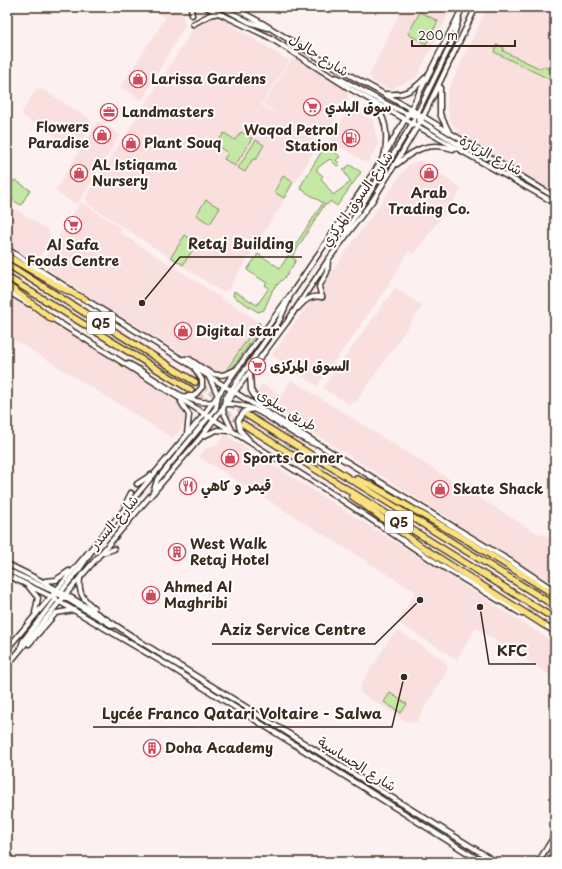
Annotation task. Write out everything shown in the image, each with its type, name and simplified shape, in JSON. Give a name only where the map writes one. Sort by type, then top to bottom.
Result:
[{"type":"highway","points":[[7,256],[62,288],[85,299]]},
{"type":"highway","name":"Q5","points":[[7,264],[195,382]]},
{"type":"highway","name":"Q5","points":[[7,276],[191,390]]},
{"type":"highway","points":[[7,285],[52,319]]},
{"type":"highway","name":"طريق سلوى","points":[[247,415],[555,606]]},
{"type":"highway","name":"Q5","points":[[243,424],[555,619]]},
{"type":"highway","points":[[341,473],[371,485],[555,595]]},
{"type":"highway","points":[[335,481],[360,503],[419,545],[544,625]]},
{"type":"main road","points":[[191,7],[192,15]]},
{"type":"main road","name":"شارع حالول","points":[[206,7],[273,40],[326,73],[406,119],[412,124],[418,126]]},
{"type":"main road","points":[[221,7],[249,22],[274,30]]},
{"type":"main road","name":"شارع حالول","points":[[232,7],[274,30],[317,57],[411,109]]},
{"type":"main road","name":"شارع السوق المركزي","points":[[226,386],[292,293],[385,153],[406,119],[463,7]]},
{"type":"main road","name":"شارع السوق المركزي","points":[[233,390],[251,372],[287,322],[336,247],[369,206],[418,126],[418,117],[440,83],[476,7]]},
{"type":"main road","points":[[336,247],[412,124],[418,117],[451,44],[460,12]]},
{"type":"main road","points":[[193,24],[210,15],[219,13]]},
{"type":"main road","points":[[326,73],[352,83],[408,115],[418,117]]},
{"type":"main road","points":[[385,94],[395,95],[407,93],[417,86],[429,73]]},
{"type":"main road","points":[[440,83],[440,114],[450,134]]},
{"type":"main road","points":[[370,99],[380,112],[386,124],[385,153]]},
{"type":"main road","points":[[411,109],[418,117],[472,152],[496,162]]},
{"type":"main road","points":[[406,119],[418,117]]},
{"type":"main road","name":"شارع الزبارة","points":[[418,117],[450,134],[555,197]]},
{"type":"main road","name":"شارع الزبارة","points":[[418,126],[555,203]]},
{"type":"main road","points":[[394,166],[415,150],[428,146],[443,146],[464,153]]},
{"type":"main road","name":"طريق سلوى","points":[[7,249],[262,408],[320,446],[510,561],[555,591]]},
{"type":"main road","points":[[287,322],[309,298],[315,296],[322,297],[319,287],[327,272],[328,260]]},
{"type":"main road","points":[[7,291],[114,356],[336,496],[482,591],[555,632]]},
{"type":"main road","points":[[233,390],[279,321],[292,293]]},
{"type":"main road","points":[[114,356],[139,369],[181,395],[197,402],[245,405],[302,438],[320,446]]},
{"type":"main road","points":[[182,359],[189,359],[218,376],[228,374],[237,369]]},
{"type":"main road","points":[[181,395],[194,396],[202,387],[201,377],[192,364]]},
{"type":"main road","points":[[251,372],[251,390],[262,408]]},
{"type":"main road","points":[[206,374],[213,383],[218,395]]},
{"type":"main road","points":[[153,493],[157,480],[212,419],[218,395],[226,386]]},
{"type":"main road","name":"شارع السدر","points":[[7,649],[51,596],[60,593],[80,579],[201,437],[233,390]]},
{"type":"main road","points":[[176,396],[189,413],[190,423],[186,437]]},
{"type":"main road","name":"شارع السدر","points":[[7,666],[60,602],[60,593],[76,566],[156,471],[216,403]]},
{"type":"main road","points":[[224,404],[226,420],[234,432]]},
{"type":"main road","points":[[252,444],[240,430],[238,420],[245,411],[256,410]]},
{"type":"main road","points":[[201,437],[217,430],[234,432]]},
{"type":"main road","points":[[137,484],[156,471]]},
{"type":"main road","points":[[124,509],[131,492]]},
{"type":"main road","points":[[21,650],[23,641],[90,555],[100,537]]},
{"type":"main road","points":[[102,553],[114,549]]},
{"type":"main road","points":[[7,564],[42,581],[126,633],[133,632]]},
{"type":"main road","points":[[16,564],[20,570]]},
{"type":"main road","points":[[42,581],[59,578],[76,566]]},
{"type":"main road","points":[[7,570],[60,593]]},
{"type":"main road","name":"شارع الجساسية","points":[[7,575],[51,596],[224,700],[482,862]]},
{"type":"main road","points":[[80,579],[81,596],[108,619]]},
{"type":"main road","points":[[28,585],[38,598],[34,616]]},
{"type":"main road","name":"شارع الجساسية","points":[[60,593],[108,619],[126,633],[203,679],[230,698],[302,740],[362,780],[496,862]]},
{"type":"main road","points":[[21,650],[27,646],[56,613],[74,610]]},
{"type":"main road","points":[[117,636],[120,643]]},
{"type":"main road","points":[[229,692],[230,698]]},
{"type":"main road","points":[[216,700],[224,700]]},
{"type":"main road","points":[[271,730],[274,736]]},
{"type":"main road","points":[[293,748],[300,748]]},
{"type":"main road","points":[[362,780],[367,778]]},
{"type":"main road","points":[[391,794],[393,799]]},
{"type":"main road","points":[[391,805],[395,811]]},
{"type":"main road","points":[[552,840],[555,831]]},
{"type":"main road","points":[[538,862],[555,835]]},
{"type":"main road","points":[[545,862],[555,845]]},
{"type":"main road","points":[[552,862],[555,858]]},
{"type":"shaded area","points":[[145,7],[181,7],[185,25],[142,100],[121,87],[166,17]]},
{"type":"shaded area","points":[[403,7],[452,7],[416,78],[390,89],[375,83],[369,76]]},
{"type":"shaded area","points":[[488,7],[530,7],[555,19],[555,194],[460,134],[450,120],[447,105],[448,90]]},
{"type":"shaded area","points":[[216,15],[289,61],[261,105],[284,118],[263,104],[293,57],[346,90],[348,98],[328,131],[318,135],[316,138],[318,145],[228,290],[222,292],[88,204],[86,197],[196,25]]},
{"type":"shaded area","points":[[42,89],[90,119],[91,126],[79,145],[72,147],[24,117],[22,112],[36,90]]},
{"type":"shaded area","points":[[351,105],[373,121],[378,146],[367,163],[329,140]]},
{"type":"shaded area","points":[[98,121],[120,135],[77,205],[55,191]]},
{"type":"shaded area","points":[[422,161],[462,189],[414,254],[409,251],[382,295],[317,386],[272,355],[409,164]]},
{"type":"shaded area","points":[[81,202],[121,228],[119,232],[259,322],[225,372],[218,374],[190,358],[107,308],[48,269],[43,261]]},
{"type":"shaded area","points":[[7,204],[48,230],[51,240],[39,258],[31,259],[7,244]]},
{"type":"shaded area","points":[[395,288],[422,306],[356,402],[348,404],[323,388]]},
{"type":"shaded area","points":[[7,292],[101,351],[181,405],[184,410],[184,421],[180,430],[173,438],[7,335]]},
{"type":"shaded area","points":[[291,380],[539,535],[541,533],[555,542],[555,585],[255,396],[262,384],[282,396]]},
{"type":"shaded area","points":[[225,435],[555,643],[555,678],[476,628],[457,659],[397,622],[416,592],[199,457],[205,449],[217,446]]},
{"type":"shaded area","points":[[400,632],[445,661],[448,669],[416,722],[408,722],[361,693],[360,686],[393,634]]},
{"type":"green space","points":[[420,12],[438,21],[426,44],[408,34]]},
{"type":"green space","points":[[497,44],[504,48],[503,51],[541,69],[543,66],[555,72],[555,82],[494,52]]},
{"type":"green space","points":[[241,132],[252,138],[235,166],[224,159],[228,153],[216,145],[224,133],[235,140]]},
{"type":"green space","points":[[256,140],[264,145],[256,159],[252,160],[245,172],[238,168]]},
{"type":"green space","points":[[324,150],[334,152],[340,157],[336,160],[340,164],[337,166],[330,159],[317,168],[317,171],[323,176],[321,178],[333,195],[351,182],[343,170],[350,165],[361,172],[337,206],[330,201],[327,205],[325,204],[292,257],[296,260],[287,275],[273,289],[264,310],[258,312],[233,296],[234,291],[257,305],[269,288],[265,285],[267,283],[247,270],[258,254],[280,268],[323,203],[300,187]]},
{"type":"green space","points":[[283,176],[293,182],[284,198],[274,192]]},
{"type":"green space","points":[[15,180],[30,190],[21,205],[12,200],[10,193],[7,191],[7,188],[12,187],[10,183]]},
{"type":"green space","points":[[206,200],[220,208],[210,224],[196,215]]},
{"type":"green space","points":[[185,235],[197,243],[183,265],[171,257]]},
{"type":"green space","points":[[259,322],[261,327],[233,367],[225,372]]},
{"type":"green space","points":[[390,693],[407,704],[401,713],[384,702]]},
{"type":"tunnel","points":[[195,382],[247,415]]},
{"type":"tunnel","points":[[191,390],[241,423]]},
{"type":"place","name":"Larissa Gardens","points":[[138,79]]},
{"type":"place","name":"سوق البلدي","points":[[312,107]]},
{"type":"place","name":"Landmasters","points":[[109,112]]},
{"type":"place","name":"Flowers Paradise","points":[[102,135]]},
{"type":"place","name":"Woqod Petrol Station","points":[[351,138]]},
{"type":"place","name":"Plant Souq","points":[[131,143]]},
{"type":"place","name":"AL Istiqama Nursery","points":[[79,173]]},
{"type":"place","name":"Arab Trading Co.","points":[[429,173]]},
{"type":"place","name":"Al Safa Foods Centre","points":[[73,225]]},
{"type":"place","name":"Retaj Building","points":[[142,303]]},
{"type":"place","name":"Digital star","points":[[183,331]]},
{"type":"place","name":"السوق المركزى","points":[[257,366]]},
{"type":"place","name":"Sports Corner","points":[[230,458]]},
{"type":"place","name":"قيمر و كاهي","points":[[188,486]]},
{"type":"place","name":"Skate Shack","points":[[440,489]]},
{"type":"place","name":"West Walk Retaj Hotel","points":[[177,552]]},
{"type":"place","name":"Ahmed Al Maghribi","points":[[151,595]]},
{"type":"place","name":"Aziz Service Centre","points":[[420,600]]},
{"type":"place","name":"KFC","points":[[480,607]]},
{"type":"place","name":"Lycée Franco Qatari Voltaire - Salwa","points":[[404,677]]},
{"type":"place","name":"Doha Academy","points":[[152,748]]}]
